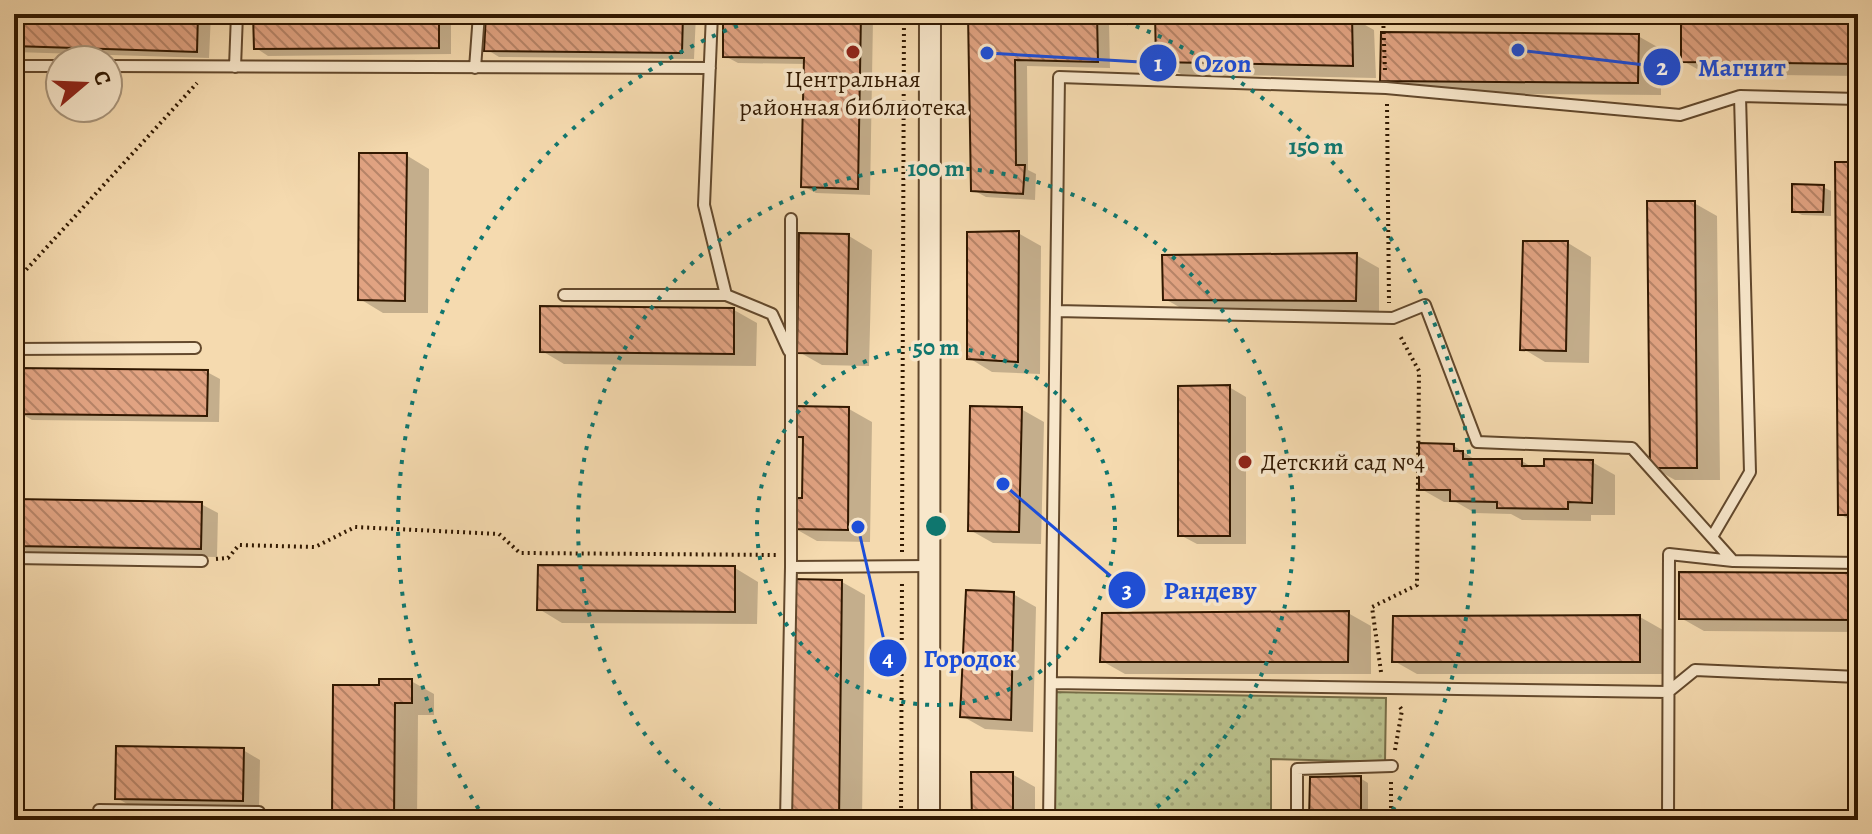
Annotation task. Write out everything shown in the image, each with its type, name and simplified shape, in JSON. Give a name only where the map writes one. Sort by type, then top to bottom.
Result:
[{"type":"street","points":[[929,820],[930,14]]},
{"type":"lane","points":[[235,67],[237,14]]},
{"type":"lane","points":[[475,68],[479,14]]},
{"type":"lane","points":[[712,14],[704,205],[726,295]]},
{"type":"lane","points":[[14,66],[44,66]]},
{"type":"lane","points":[[124,66],[710,68]]},
{"type":"lane","points":[[1049,820],[1059,77],[1386,88],[1680,115],[1740,96],[1858,99]]},
{"type":"lane","points":[[1712,537],[1750,472],[1740,96]]},
{"type":"lane","points":[[786,820],[792,555],[791,219]]},
{"type":"lane","points":[[564,295],[726,295],[772,314],[789,351]]},
{"type":"lane","points":[[1056,311],[1393,318],[1425,305],[1477,442],[1632,448],[1733,561]]},
{"type":"lane","points":[[14,349],[195,348]]},
{"type":"lane","points":[[1668,820],[1669,554],[1733,561],[1858,563]]},
{"type":"lane","points":[[14,558],[202,561]]},
{"type":"lane","points":[[791,567],[930,566]]},
{"type":"lane","points":[[1051,683],[1668,692],[1695,670],[1858,677]]},
{"type":"lane","points":[[1297,820],[1297,769],[1392,766]]},
{"type":"lane","points":[[99,820],[99,810],[259,812],[259,820]]},
{"type":"path","points":[[901,820],[904,14]]},
{"type":"path","points":[[1383,14],[1388,301],[1419,371],[1417,585],[1372,607],[1379,669],[1402,710],[1392,766],[1391,820]]},
{"type":"path","points":[[14,283],[212,66]]},
{"type":"path","points":[[202,561],[228,558],[239,545],[315,547],[355,527],[499,534],[520,553],[792,555]]},
{"type":"green space","points":[[1053,692],[1386,698],[1385,762],[1271,759],[1271,820],[1052,820]]},
{"type":"building","points":[[14,14],[198,14],[197,52],[124,50],[124,44],[14,46]]},
{"type":"building","points":[[253,14],[439,14],[439,48],[254,49]]},
{"type":"building","points":[[486,14],[683,14],[682,53],[484,51]]},
{"type":"building","points":[[723,14],[861,14],[858,189],[801,187],[804,58],[723,57]]},
{"type":"building","points":[[968,14],[1097,14],[1098,62],[1015,60],[1016,165],[1025,165],[1023,194],[971,191]]},
{"type":"building","points":[[1155,14],[1352,15],[1353,66],[1156,62]]},
{"type":"building","points":[[1681,15],[1858,16],[1858,64],[1681,62]]},
{"type":"building","points":[[1381,32],[1639,34],[1638,83],[1380,81]]},
{"type":"building","points":[[359,153],[407,153],[405,301],[358,300]]},
{"type":"building","points":[[1835,162],[1858,162],[1858,515],[1838,515]]},
{"type":"building","points":[[1792,184],[1824,185],[1823,212],[1792,212]]},
{"type":"building","points":[[1647,201],[1695,201],[1697,468],[1650,468]]},
{"type":"building","points":[[1019,231],[1018,362],[967,359],[967,232]]},
{"type":"building","points":[[799,233],[849,234],[847,354],[797,353]]},
{"type":"building","points":[[1523,241],[1568,241],[1566,351],[1520,350]]},
{"type":"building","points":[[1357,253],[1356,301],[1163,300],[1162,255]]},
{"type":"building","points":[[540,306],[734,308],[734,354],[540,352]]},
{"type":"building","points":[[18,368],[208,370],[207,416],[18,414]]},
{"type":"building","points":[[1230,385],[1230,536],[1178,536],[1178,386]]},
{"type":"building","points":[[794,406],[849,407],[848,530],[792,529],[793,498],[802,498],[803,437],[793,437]]},
{"type":"building","points":[[970,406],[1022,407],[1019,532],[968,531]]},
{"type":"building","points":[[1419,443],[1454,444],[1454,451],[1463,451],[1463,459],[1522,459],[1522,466],[1544,466],[1544,459],[1593,460],[1592,503],[1568,502],[1568,509],[1497,508],[1497,502],[1450,501],[1450,490],[1419,490]]},
{"type":"building","points":[[14,499],[202,502],[201,549],[14,546]]},
{"type":"building","points":[[538,565],[735,566],[735,612],[537,610]]},
{"type":"building","points":[[1679,572],[1858,573],[1858,620],[1679,619]]},
{"type":"building","points":[[792,579],[842,580],[839,820],[789,820]]},
{"type":"building","points":[[966,590],[1014,592],[1011,720],[960,717]]},
{"type":"building","points":[[1349,611],[1348,662],[1100,662],[1102,613]]},
{"type":"building","points":[[1640,615],[1640,662],[1392,662],[1393,616]]},
{"type":"building","points":[[379,679],[412,679],[412,703],[395,703],[394,820],[332,820],[333,685],[379,685]]},
{"type":"building","points":[[116,746],[244,748],[243,801],[115,799]]},
{"type":"building","points":[[971,772],[1013,772],[1013,820],[972,820]]},
{"type":"building","points":[[1361,776],[1361,820],[1309,820],[1310,777]]},
{"type":"place","name":"Магнит","points":[[1518,50]]},
{"type":"place","name":"Центральная районная библиотека","points":[[853,52]]},
{"type":"place","name":"Ozon","points":[[987,53]]},
{"type":"place","name":"Детский сад №4","points":[[1245,462]]},
{"type":"place","name":"Рандеву","points":[[1003,484]]},
{"type":"place","name":"Городок","points":[[858,527]]}]
